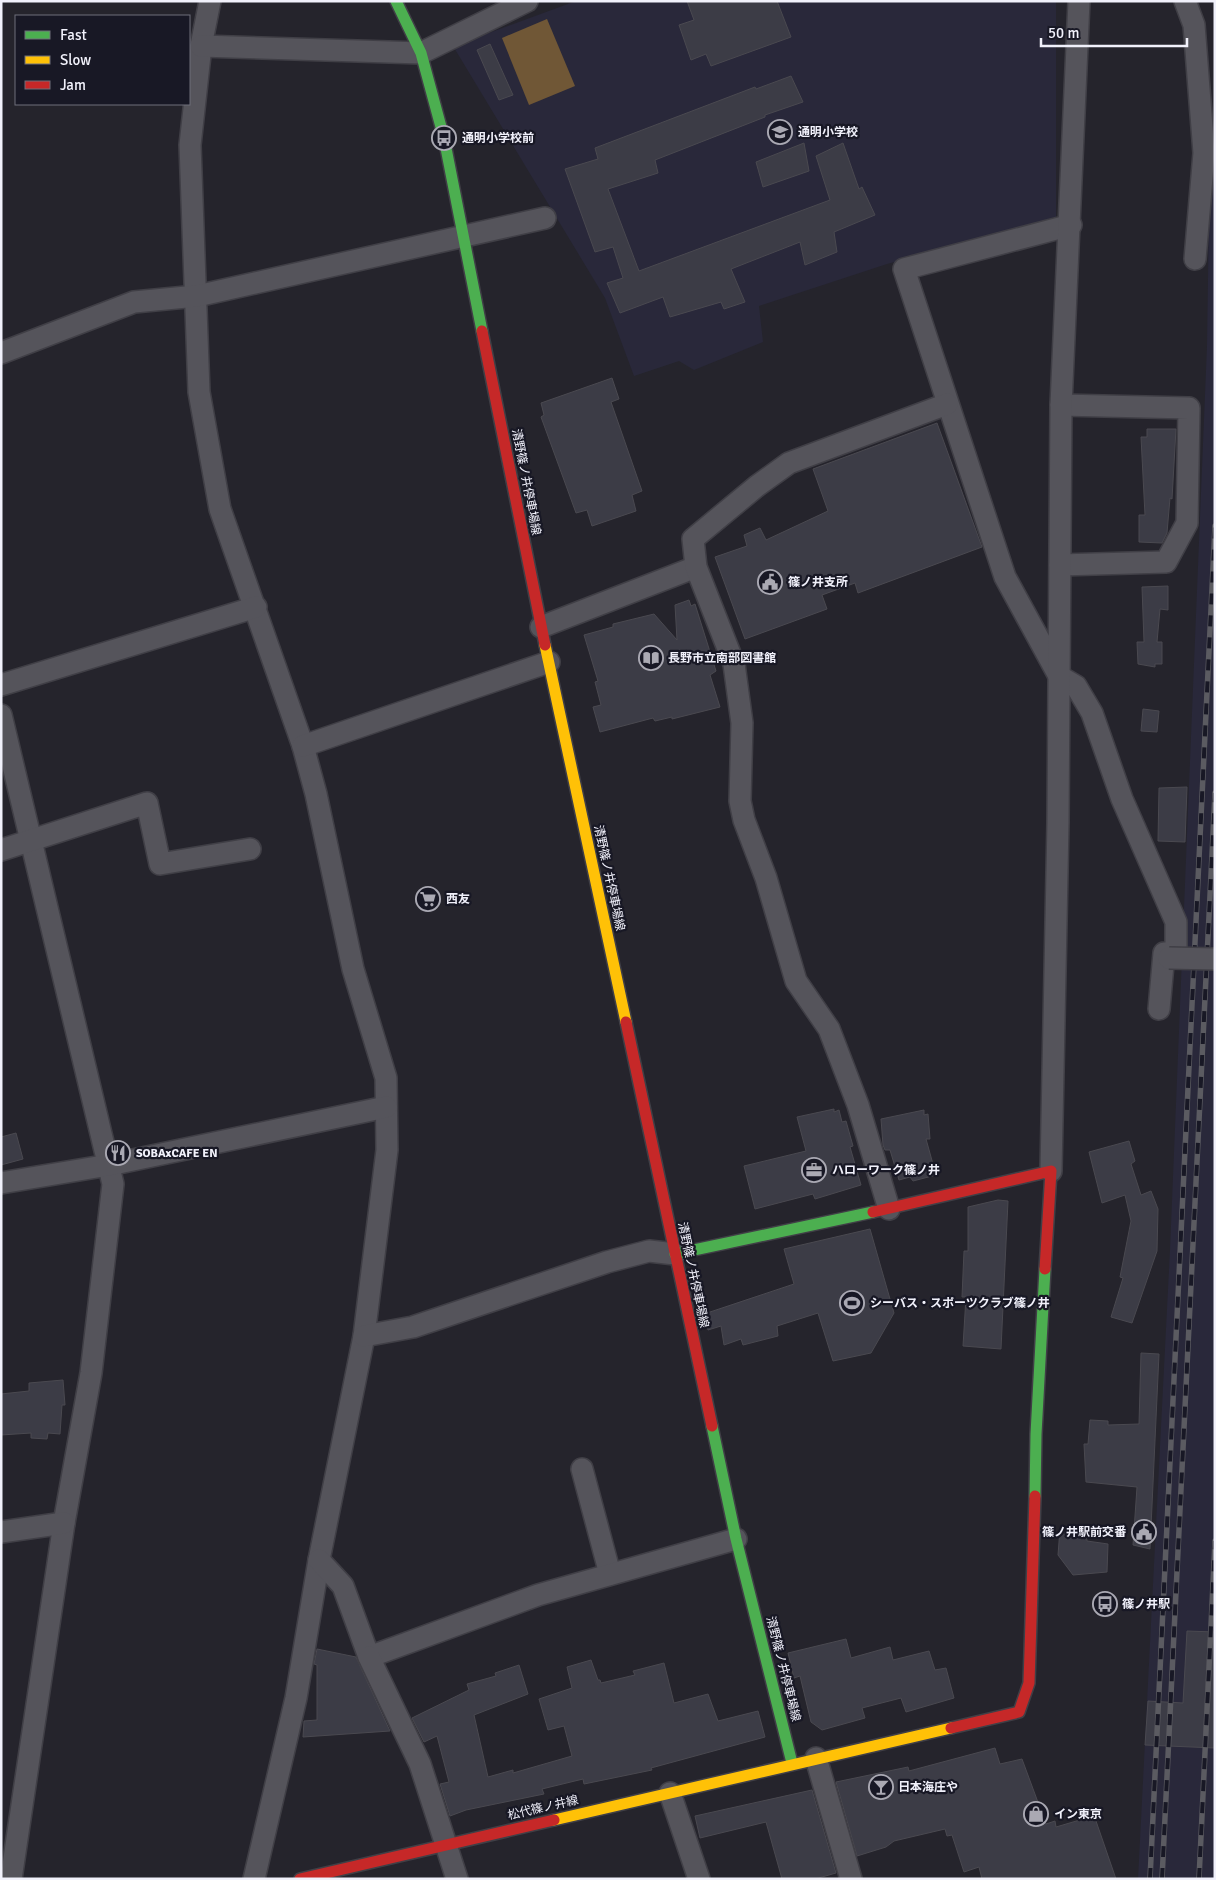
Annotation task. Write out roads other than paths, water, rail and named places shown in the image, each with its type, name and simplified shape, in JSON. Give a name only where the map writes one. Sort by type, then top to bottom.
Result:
[{"type":"main road","name":"清野篠ノ井停車場線","points":[[396,1],[420,53],[444,138],[541,627],[675,1254],[736,1539],[792,1764]]},
{"type":"main road","points":[[675,1254],[890,1209],[1051,1171]]},
{"type":"main road","name":"松代篠ノ井線","points":[[300,1879],[1019,1712],[1029,1683],[1033,1602],[1036,1434],[1051,1171]]},
{"type":"street","points":[[210,1],[201,46],[190,145],[199,392],[220,509],[304,746],[353,969],[386,1078],[387,1150],[364,1336],[319,1560],[296,1698],[254,1879]]},
{"type":"street","points":[[1051,1171],[1059,676],[1061,405],[1071,225],[1080,1]]},
{"type":"street","points":[[1186,1],[1194,25],[1204,154],[1195,260]]},
{"type":"street","points":[[201,46],[420,53],[522,2]]},
{"type":"street","points":[[1,353],[134,302],[197,296],[463,238],[545,218]]},
{"type":"street","points":[[1071,225],[904,269],[1005,577],[1059,676],[1076,686],[1092,713],[1122,799],[1176,922],[1176,953],[1164,953],[1159,1009]]},
{"type":"street","points":[[890,1209],[858,1105],[829,1030],[796,980],[766,878],[744,820],[740,802],[742,723],[734,664],[696,567],[693,539],[757,486],[789,463],[947,404]]},
{"type":"street","points":[[1060,565],[1166,562],[1187,523],[1189,408],[1061,405]]},
{"type":"street","points":[[541,627],[696,567]]},
{"type":"street","points":[[1,685],[256,607]]},
{"type":"street","points":[[304,746],[549,662]]},
{"type":"street","points":[[1,715],[113,1184],[91,1372],[64,1523],[11,1879]]},
{"type":"street","points":[[1,850],[147,803],[160,864],[250,848]]},
{"type":"street","points":[[1169,958],[1215,959]]},
{"type":"street","points":[[1,1183],[109,1165],[386,1107]]},
{"type":"street","points":[[364,1336],[413,1327],[607,1262],[649,1251],[675,1254]]},
{"type":"street","points":[[582,1469],[610,1574]]},
{"type":"street","points":[[1,1532],[64,1523]]},
{"type":"street","points":[[369,1657],[538,1594],[736,1539]]},
{"type":"street","points":[[319,1560],[343,1586],[369,1657],[420,1764],[457,1879]]},
{"type":"street","points":[[816,1758],[852,1879]]},
{"type":"street","points":[[670,1793],[699,1879]]},
{"type":"railway","points":[[1150,1879],[1215,526]]},
{"type":"railway","points":[[1162,1879],[1215,793]]},
{"type":"railway","points":[[1199,1879],[1215,1541]]},
{"type":"place","name":"通明小学校","points":[[780,132]]},
{"type":"place","name":"通明小学校前","points":[[444,138]]},
{"type":"place","name":"篠ノ井支所","points":[[770,582]]},
{"type":"place","name":"長野市立南部図書館","points":[[651,658]]},
{"type":"place","name":"西友","points":[[428,899]]},
{"type":"place","name":"SOBAxCAFE EN","points":[[118,1153]]},
{"type":"place","name":"ハローワーク篠ノ井","points":[[814,1170]]},
{"type":"place","name":"シーバス・スポーツクラブ篠ノ井","points":[[852,1303]]},
{"type":"place","name":"篠ノ井駅前交番","points":[[1144,1532]]},
{"type":"place","name":"篠ノ井駅","points":[[1105,1604]]},
{"type":"place","name":"日本海庄や","points":[[881,1787]]},
{"type":"place","name":"イン東京","points":[[1036,1814]]}]
